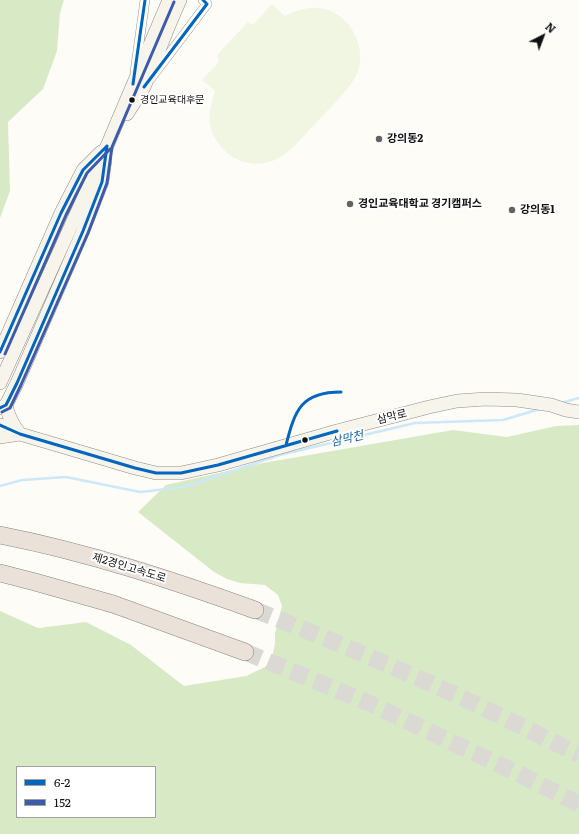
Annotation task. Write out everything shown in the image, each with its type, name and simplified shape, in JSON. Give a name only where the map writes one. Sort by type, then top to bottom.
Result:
[{"type":"highway","name":"제2경인고속도로","points":[[0,535],[74,552],[187,586],[255,610]]},
{"type":"highway","points":[[0,574],[113,604],[245,652]]},
{"type":"main road","points":[[139,85],[169,0]]},
{"type":"main road","points":[[0,383],[107,146],[139,85],[180,0]]},
{"type":"main road","points":[[0,352],[60,213],[82,170],[107,146]]},
{"type":"main road","points":[[0,437],[20,434],[3,405],[17,383],[102,182],[107,146]]},
{"type":"main road","name":"삼막로","points":[[0,425],[20,434],[134,468],[156,473],[181,473],[218,465],[337,431],[457,401],[486,399],[517,400],[573,411]]},
{"type":"street","points":[[139,85],[145,0]]},
{"type":"street","points":[[139,85],[207,4],[202,0]]},
{"type":"green space","points":[[0,0],[64,0],[60,13],[57,51],[43,89],[8,122],[10,191],[0,218]]},
{"type":"green space","points":[[272,4],[285,16],[308,8],[323,9],[337,15],[346,22],[354,33],[360,52],[360,61],[356,76],[347,89],[290,150],[272,161],[252,163],[233,157],[218,143],[210,124],[211,108],[215,91],[202,80],[219,62],[217,55],[248,22],[253,25]]},
{"type":"green space","points":[[579,425],[579,834],[0,834],[0,611],[38,628],[86,622],[131,645],[184,686],[246,676],[265,667],[271,660],[275,644],[275,634],[282,606],[278,595],[265,585],[240,583],[227,579],[214,572],[138,512],[166,485],[263,463],[453,430],[507,437],[556,426]]},
{"type":"waterway","name":"삼막천","points":[[561,403],[579,398]]},
{"type":"waterway","name":"삼막천","points":[[0,486],[22,480],[66,477],[140,492],[184,487],[280,455],[415,423],[503,420],[540,409]]},
{"type":"tunnel","points":[[255,610],[419,678],[579,755]]},
{"type":"tunnel","points":[[245,652],[369,703],[579,804]]},
{"type":"transit line","name":"6-2","points":[[133,84],[145,0]]},
{"type":"transit line","name":"6-2","points":[[144,87],[207,4],[203,0]]},
{"type":"transit line","name":"152","points":[[2,412],[10,408],[88,233],[107,183],[112,147],[174,2]]},
{"type":"transit line","name":"6-2","points":[[0,352],[61,213],[83,170],[107,146]]},
{"type":"transit line","name":"6-2","points":[[0,408],[6,405],[17,383],[83,231],[102,182],[107,146]]},
{"type":"transit line","name":"152","points":[[5,354],[66,215],[87,173],[110,149]]},
{"type":"transit line","name":"6-2","points":[[286,445],[293,422],[302,405],[317,395],[341,392]]},
{"type":"transit line","name":"6-2","points":[[0,425],[20,434],[156,473],[181,473],[218,465],[337,431]]},
{"type":"place","name":"경인교육대후문","points":[[132,100]]},
{"type":"place","name":"강의동2","points":[[379,139]]},
{"type":"place","name":"경인교육대학교 경기캠퍼스","points":[[350,204]]},
{"type":"place","name":"강의동1","points":[[512,210]]}]
